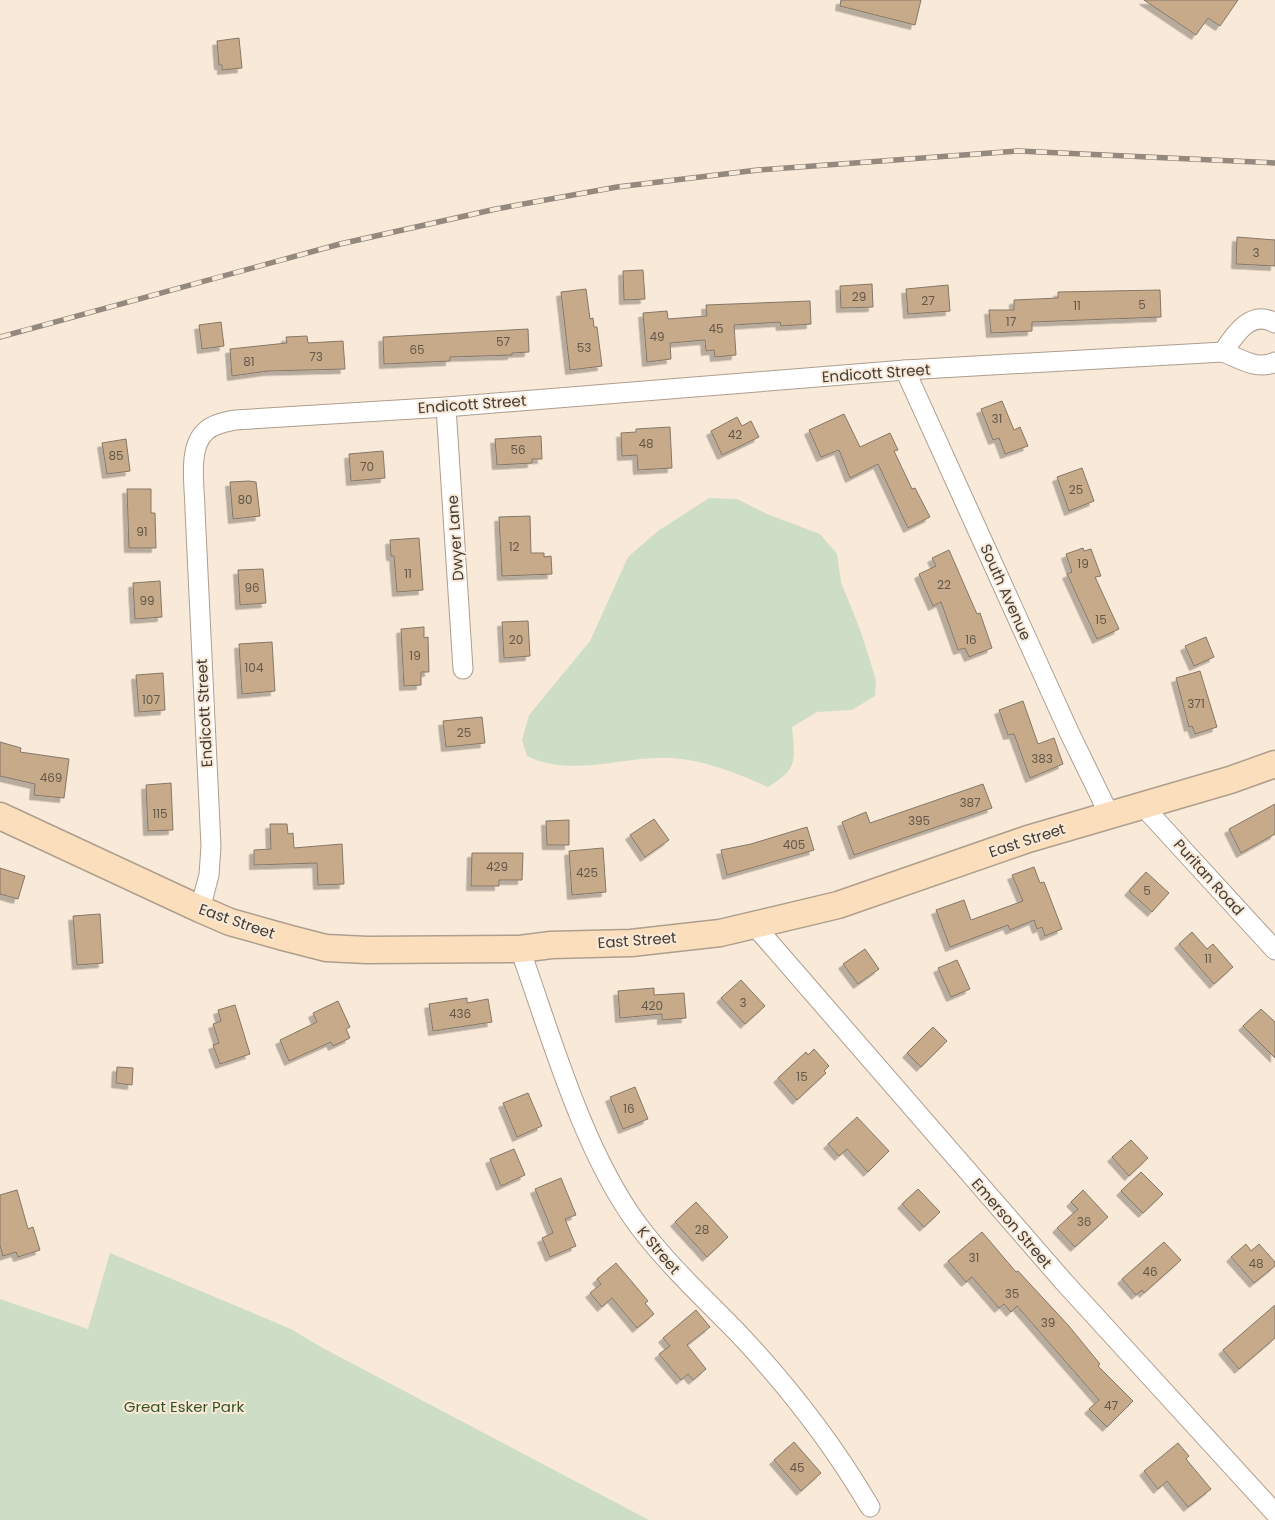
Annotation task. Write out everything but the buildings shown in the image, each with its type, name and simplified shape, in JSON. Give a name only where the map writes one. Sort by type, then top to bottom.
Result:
[{"type":"street","points":[[1223,352],[1244,325],[1255,320],[1269,320],[1275,323]]},
{"type":"street","name":"Endicott Street","points":[[200,909],[209,875],[211,846],[195,510],[195,454],[198,442],[205,431],[217,424],[235,420],[446,407],[905,370],[1223,352],[1254,365],[1267,366],[1275,362]]},
{"type":"street","name":"South Avenue","points":[[905,370],[1070,734],[1109,814]]},
{"type":"street","name":"Dwyer Lane","points":[[446,407],[463,668]]},
{"type":"street","name":"East Street","points":[[0,816],[200,909],[237,924],[326,948],[410,951],[520,948],[551,945],[630,943],[720,933],[755,926],[838,905],[1028,839],[1230,780],[1275,764]]},
{"type":"street","name":"Puritan Road","points":[[1142,805],[1275,950]]},
{"type":"street","name":"Emerson Street","points":[[755,926],[1064,1282],[1275,1514]]},
{"type":"street","name":"K Street","points":[[520,948],[569,1087],[598,1157],[619,1198],[659,1252],[738,1334],[800,1405],[843,1460],[870,1507]]},
{"type":"green space","points":[[709,498],[737,499],[767,514],[820,534],[837,554],[841,582],[861,632],[876,680],[875,696],[852,710],[817,712],[792,727],[793,762],[785,774],[768,787],[720,768],[683,759],[652,758],[579,766],[544,762],[527,756],[522,740],[529,715],[590,641],[628,557],[658,531]]},
{"type":"green space","name":"Great Esker Park","points":[[110,1253],[291,1329],[321,1347],[649,1520],[0,1520],[0,1299],[88,1329]]},
{"type":"railway","points":[[0,337],[340,244],[496,209],[617,187],[758,170],[1018,151],[1275,163]]}]
